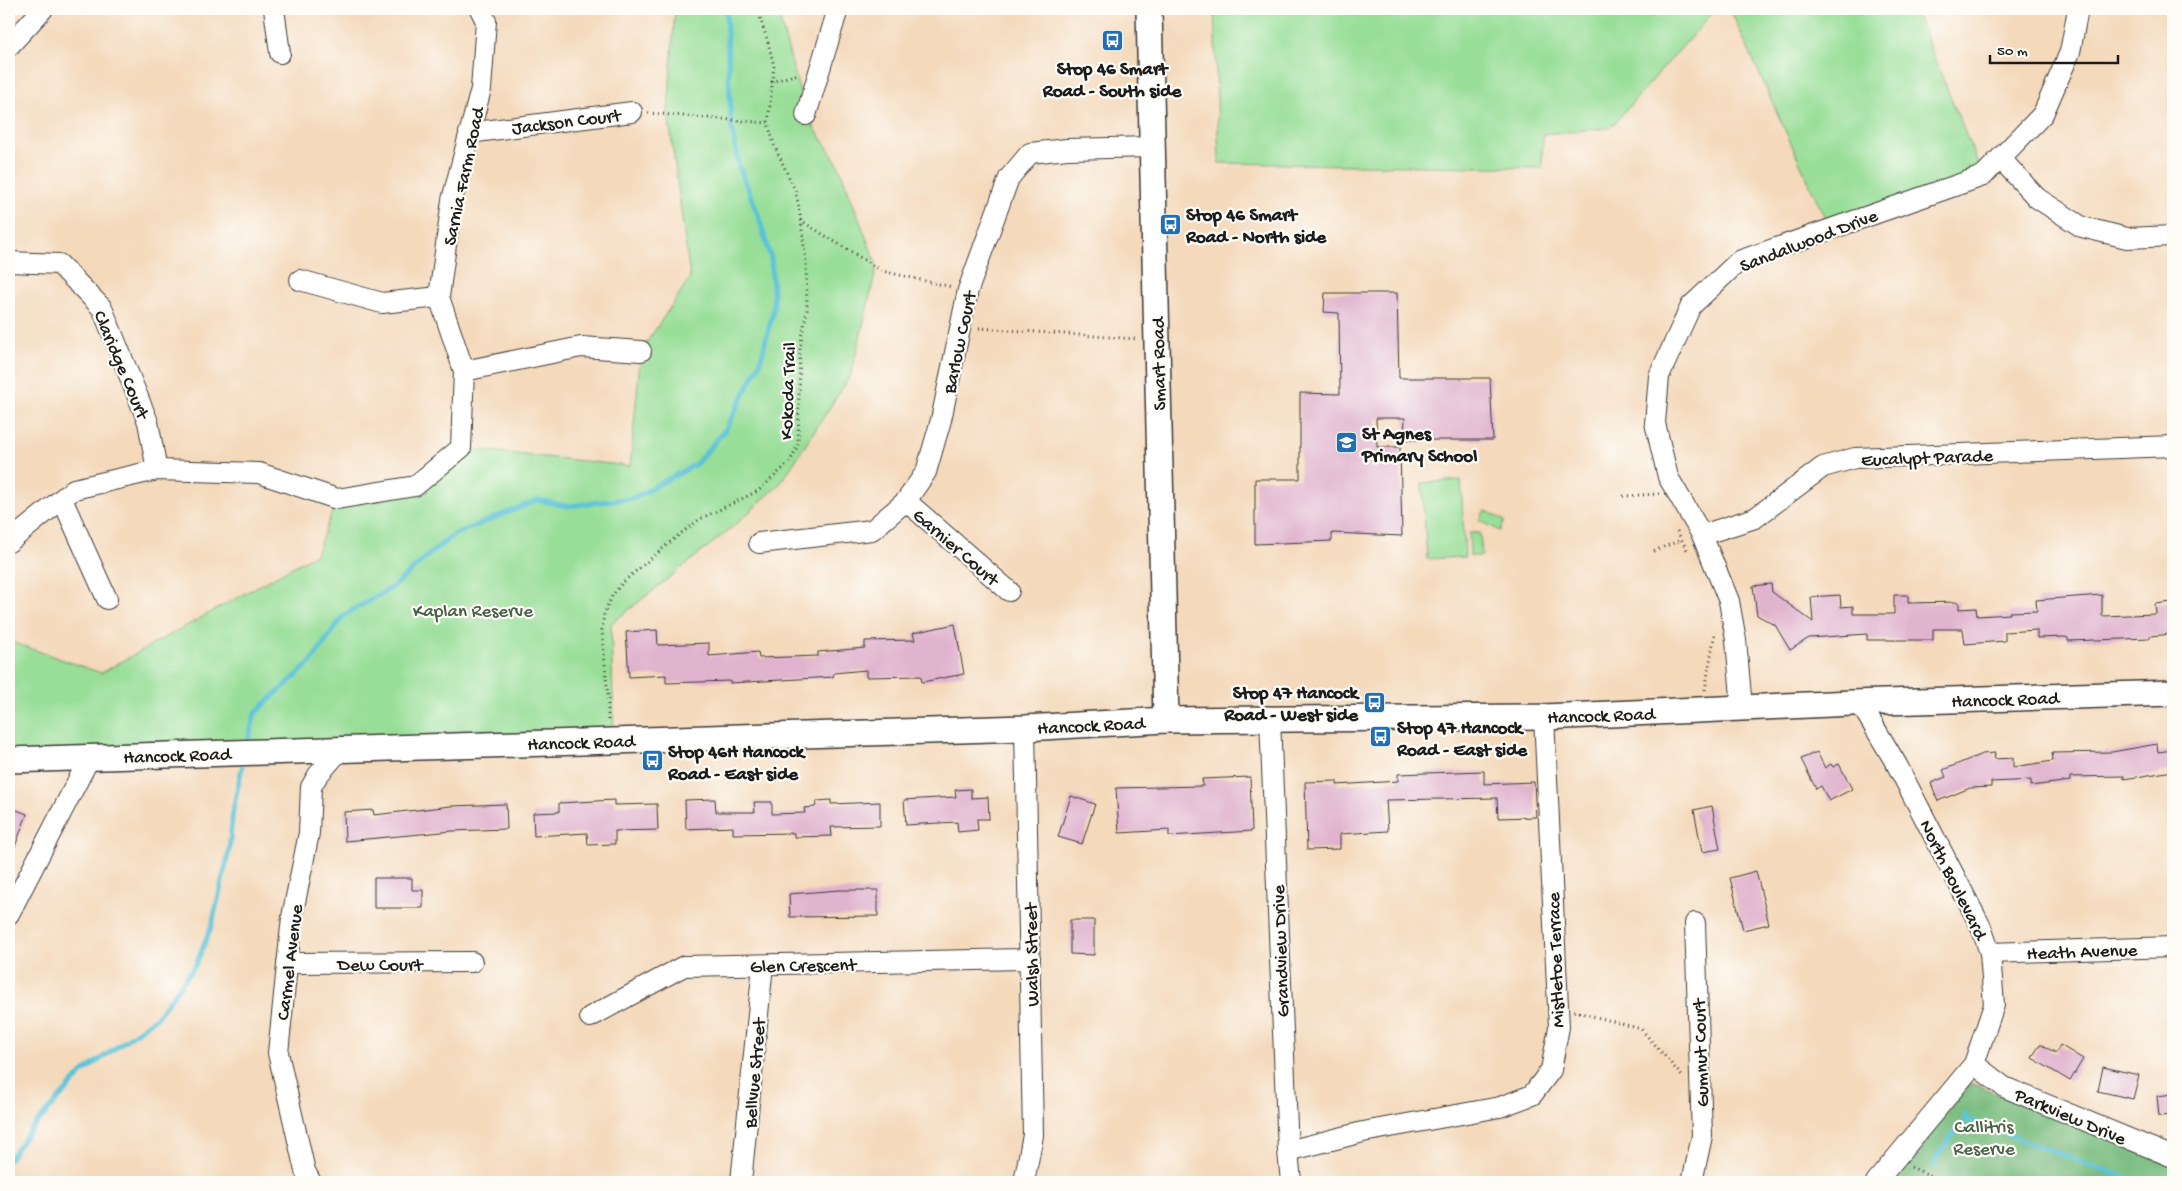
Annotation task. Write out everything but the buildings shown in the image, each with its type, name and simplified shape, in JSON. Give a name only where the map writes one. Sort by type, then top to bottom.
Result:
[{"type":"main road","name":"Smart Road","points":[[1149,9],[1166,720]]},
{"type":"main road","name":"Hancock Road","points":[[9,760],[1024,728],[1166,720],[1544,717],[1860,703],[2173,693]]},
{"type":"street","points":[[9,46],[42,9]]},
{"type":"street","points":[[274,9],[280,53]]},
{"type":"street","name":"Sarnia Farm Road","points":[[9,542],[74,489],[157,470],[259,473],[337,498],[415,486],[461,448],[464,371],[439,297],[452,200],[481,89],[486,21],[480,9]]},
{"type":"street","points":[[806,115],[838,9]]},
{"type":"street","name":"Sandalwood Drive","points":[[1742,708],[1736,640],[1730,601],[1702,535],[1668,478],[1655,423],[1659,376],[1692,306],[1739,261],[1983,176],[2043,114],[2070,52],[2078,9]]},
{"type":"street","name":"Jackson Court","points":[[469,133],[632,112]]},
{"type":"street","name":"Barlow Court","points":[[759,543],[872,530],[906,501],[926,472],[941,420],[968,290],[1009,178],[1030,152],[1152,147]]},
{"type":"street","points":[[2000,158],[2037,198],[2082,226],[2127,238],[2173,236]]},
{"type":"street","name":"Claridge Court","points":[[9,262],[59,264],[102,308],[148,422],[157,470]]},
{"type":"street","points":[[300,280],[382,303],[439,297]]},
{"type":"street","points":[[464,371],[582,347],[641,351]]},
{"type":"street","name":"Eucalypt Parade","points":[[1702,535],[1755,518],[1823,467],[1855,458],[2173,446]]},
{"type":"street","points":[[62,499],[107,599]]},
{"type":"street","name":"Garnier Court","points":[[906,501],[1009,590]]},
{"type":"street","name":"North Boulevard","points":[[1860,703],[1897,765],[1967,898],[1990,953],[1994,1005],[1974,1064],[1876,1182]]},
{"type":"street","name":"Mistletoe Terrace","points":[[1288,1151],[1362,1132],[1500,1106],[1532,1095],[1551,1070],[1559,1027],[1544,717]]},
{"type":"street","name":"Grandview Drive","points":[[1270,719],[1288,1151],[1291,1182]]},
{"type":"street","name":"Walsh Street","points":[[1024,728],[1033,1135],[1024,1182]]},
{"type":"street","name":"Carmel Avenue","points":[[311,1182],[305,1171],[278,1053],[292,917],[309,833],[311,787],[318,775],[341,749]]},
{"type":"street","points":[[9,914],[90,757]]},
{"type":"street","name":"Gumnut Court","points":[[1692,1182],[1702,1136],[1695,923]]},
{"type":"street","name":"Heath Avenue","points":[[1990,953],[2173,947]]},
{"type":"street","name":"Glen Crescent","points":[[590,1017],[684,966],[1030,959]]},
{"type":"street","name":"Dew Court","points":[[287,963],[472,962]]},
{"type":"street","name":"Bellvue Street","points":[[741,1182],[763,964]]},
{"type":"street","name":"Parkview Drive","points":[[1974,1064],[2004,1087],[2173,1157]]},
{"type":"path","name":"Kokoda Trail","points":[[591,741],[606,729],[608,715],[602,630],[604,614],[612,596],[622,583],[674,538],[700,519],[758,491],[790,462],[796,454],[798,446],[800,426],[800,348],[807,310],[806,261],[795,190],[774,145],[768,123],[774,66],[757,9]]},
{"type":"path","points":[[771,82],[798,74]]},
{"type":"path","points":[[632,112],[768,123]]},
{"type":"path","points":[[799,220],[882,271],[968,290]]},
{"type":"path","points":[[960,327],[1138,339]]},
{"type":"path","points":[[1623,496],[1658,494],[1662,502]]},
{"type":"path","points":[[1673,524],[1689,554]]},
{"type":"path","points":[[1654,551],[1681,540]]},
{"type":"path","points":[[1701,710],[1716,625]]},
{"type":"path","points":[[1558,1007],[1641,1029],[1701,1097]]},
{"type":"path","points":[[1895,1160],[1945,1182]]},
{"type":"green space","name":"Kaplan Reserve","points":[[675,9],[777,9],[806,115],[838,164],[877,266],[851,375],[780,484],[734,526],[611,624],[614,740],[9,760],[9,641],[101,673],[316,554],[337,499],[415,486],[461,448],[630,466],[641,351],[690,278],[668,113]]},
{"type":"green space","points":[[1214,9],[1716,9],[1610,128],[1543,134],[1542,168],[1219,163]]},
{"type":"green space","points":[[1730,9],[1914,9],[1983,176],[1830,229]]},
{"type":"green space","points":[[1461,480],[1465,557],[1427,559],[1422,483]]},
{"type":"green space","points":[[1485,510],[1505,521],[1500,531],[1479,520]]},
{"type":"green space","points":[[1469,533],[1480,533],[1482,556],[1470,556]]},
{"type":"green space","name":"Callitris Reserve","points":[[1971,1083],[2173,1163],[2173,1182],[1889,1182]]},
{"type":"waterway","points":[[249,737],[255,713],[310,663],[344,615],[393,587],[455,534],[538,500],[567,506],[634,498],[696,464],[726,429],[760,363],[774,307],[771,259],[759,217],[739,166],[731,125],[726,9]]},
{"type":"waterway","points":[[9,1159],[31,1129],[83,1072],[157,1017],[196,964],[212,925],[229,851],[233,810],[242,767]]},
{"type":"waterway","points":[[1965,1114],[1967,1120],[2138,1182]]},
{"type":"waterway","points":[[1934,1166],[1938,1155],[1966,1118]]},
{"type":"place","name":"Stop 46 Smart Road - South side","points":[[1112,41]]},
{"type":"place","name":"Stop 46 Smart Road - North side","points":[[1170,224]]},
{"type":"place","name":"St Agnes Primary School","points":[[1346,443]]},
{"type":"place","name":"Stop 47 Hancock Road - West side","points":[[1374,702]]},
{"type":"place","name":"Stop 47 Hancock Road - East side","points":[[1381,737]]},
{"type":"place","name":"Stop 46H Hancock Road - East side","points":[[652,761]]}]
